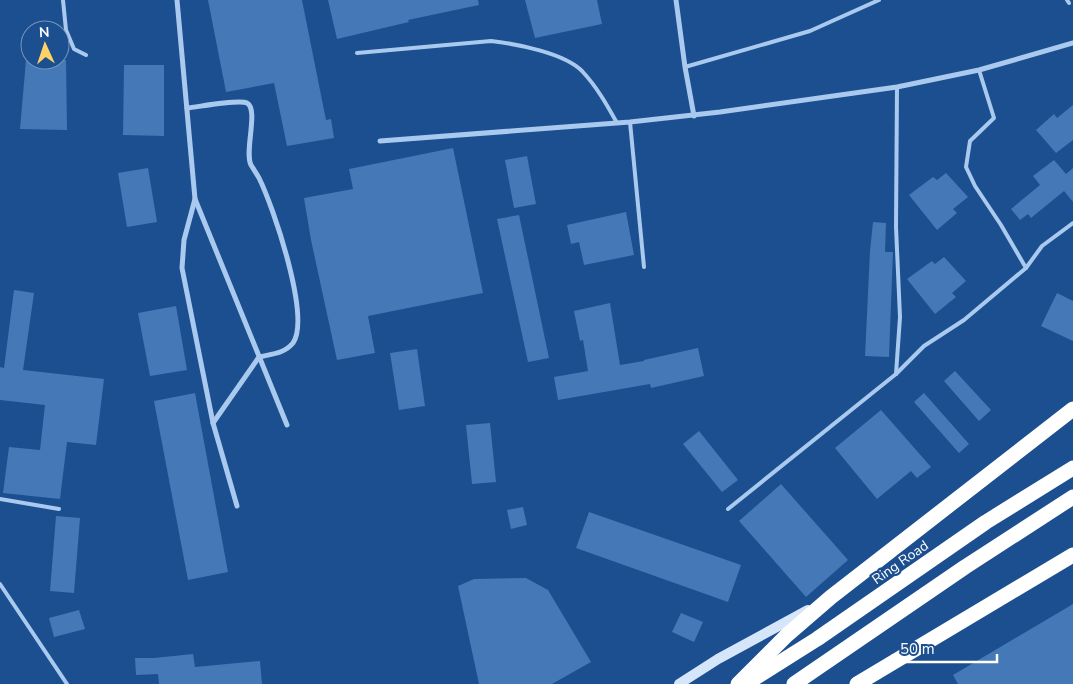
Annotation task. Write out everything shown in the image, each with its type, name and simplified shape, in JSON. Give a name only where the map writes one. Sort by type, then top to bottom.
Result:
[{"type":"highway","points":[[738,684],[788,635],[831,597],[1073,409]]},
{"type":"highway","name":"Ring Road","points":[[746,684],[825,633],[986,522],[1073,468]]},
{"type":"highway","points":[[794,684],[965,566],[1073,497]]},
{"type":"highway","points":[[858,684],[1073,555]]},
{"type":"street","points":[[176,0],[195,199],[287,425]]},
{"type":"street","points":[[676,0],[694,116]]},
{"type":"street","points":[[380,141],[694,116],[897,87],[979,70],[1073,43]]},
{"type":"street","points":[[187,108],[238,102],[247,103],[251,108],[248,157],[259,178],[281,236],[296,293],[297,331],[293,342],[281,353],[259,356],[213,423]]},
{"type":"street","points":[[195,199],[184,240],[182,268],[213,423],[237,506]]},
{"type":"street","points":[[679,684],[718,659],[831,597]]},
{"type":"lane","points":[[63,0],[66,30],[74,49],[86,56]]},
{"type":"lane","points":[[685,67],[810,31],[879,0]]},
{"type":"lane","points":[[357,53],[491,41],[513,44],[565,59],[581,70],[604,98],[617,123]]},
{"type":"lane","points":[[979,70],[994,118],[970,141],[966,167],[975,186],[1026,268]]},
{"type":"lane","points":[[896,374],[900,317],[896,227],[897,87]]},
{"type":"lane","points":[[630,122],[644,267]]},
{"type":"lane","points":[[728,509],[896,374],[924,346],[964,320],[1026,268],[1042,246],[1073,223]]},
{"type":"lane","points":[[0,499],[60,509]]},
{"type":"lane","points":[[0,584],[67,684]]},
{"type":"building","points":[[208,0],[302,0],[326,120],[331,119],[334,138],[287,146],[274,83],[226,92]]},
{"type":"building","points":[[328,0],[478,0],[479,5],[408,20],[409,22],[337,39]]},
{"type":"building","points":[[525,0],[597,0],[602,24],[535,38]]},
{"type":"building","points":[[124,65],[164,65],[164,136],[123,135]]},
{"type":"building","points":[[25,70],[66,70],[67,130],[20,129]]},
{"type":"building","points":[[1073,105],[1073,140],[1056,153],[1036,130],[1054,114],[1057,118]]},
{"type":"building","points":[[453,148],[483,293],[368,316],[375,353],[337,360],[311,240],[304,198],[353,189],[349,169]]},
{"type":"building","points":[[527,156],[536,204],[514,208],[505,160]]},
{"type":"building","points":[[1054,160],[1066,174],[1073,168],[1073,202],[1064,191],[1031,218],[1028,214],[1020,220],[1011,209],[1040,185],[1033,176]]},
{"type":"building","points":[[148,168],[157,222],[127,227],[118,173]]},
{"type":"building","points":[[946,173],[968,197],[953,209],[957,213],[937,230],[909,195],[933,177],[937,180]]},
{"type":"building","points":[[626,212],[634,255],[584,265],[579,242],[571,244],[567,225]]},
{"type":"building","points":[[519,215],[549,358],[528,362],[497,219]]},
{"type":"building","points":[[873,222],[886,223],[885,252],[893,252],[889,357],[865,356]]},
{"type":"building","points":[[944,257],[966,281],[952,293],[956,297],[935,314],[907,279],[932,261],[935,264]]},
{"type":"building","points":[[14,290],[34,293],[23,370],[104,379],[96,445],[67,442],[60,499],[3,493],[9,447],[40,450],[45,405],[0,400],[0,367],[4,368]]},
{"type":"building","points":[[1057,293],[1073,301],[1073,341],[1041,326]]},
{"type":"building","points":[[610,303],[620,365],[698,348],[704,376],[651,388],[650,384],[558,400],[554,377],[588,371],[583,340],[580,341],[574,311]]},
{"type":"building","points":[[176,306],[187,370],[150,376],[138,313]]},
{"type":"building","points":[[417,349],[425,406],[399,410],[390,353]]},
{"type":"building","points":[[955,371],[991,410],[979,421],[944,381]]},
{"type":"building","points":[[195,393],[228,572],[188,580],[154,401]]},
{"type":"building","points":[[924,393],[969,444],[959,453],[914,402]]},
{"type":"building","points":[[881,410],[931,467],[917,478],[911,471],[877,499],[835,448]]},
{"type":"building","points":[[490,423],[496,482],[472,484],[466,425]]},
{"type":"building","points":[[699,431],[738,480],[722,492],[683,444]]},
{"type":"building","points":[[781,484],[848,560],[806,597],[739,521]]},
{"type":"building","points":[[523,507],[527,525],[511,529],[507,510]]},
{"type":"building","points":[[589,512],[741,565],[728,602],[576,548]]},
{"type":"building","points":[[56,516],[80,518],[74,593],[50,591]]},
{"type":"building","points":[[526,578],[548,590],[591,662],[552,684],[479,684],[458,586],[474,579]]},
{"type":"building","points":[[1073,604],[1073,684],[958,684],[953,675]]},
{"type":"building","points":[[79,610],[85,629],[54,637],[49,618]]},
{"type":"building","points":[[681,613],[703,622],[694,642],[672,632]]},
{"type":"building","points":[[193,654],[195,667],[260,661],[262,684],[159,684],[158,674],[136,675],[135,658]]}]
